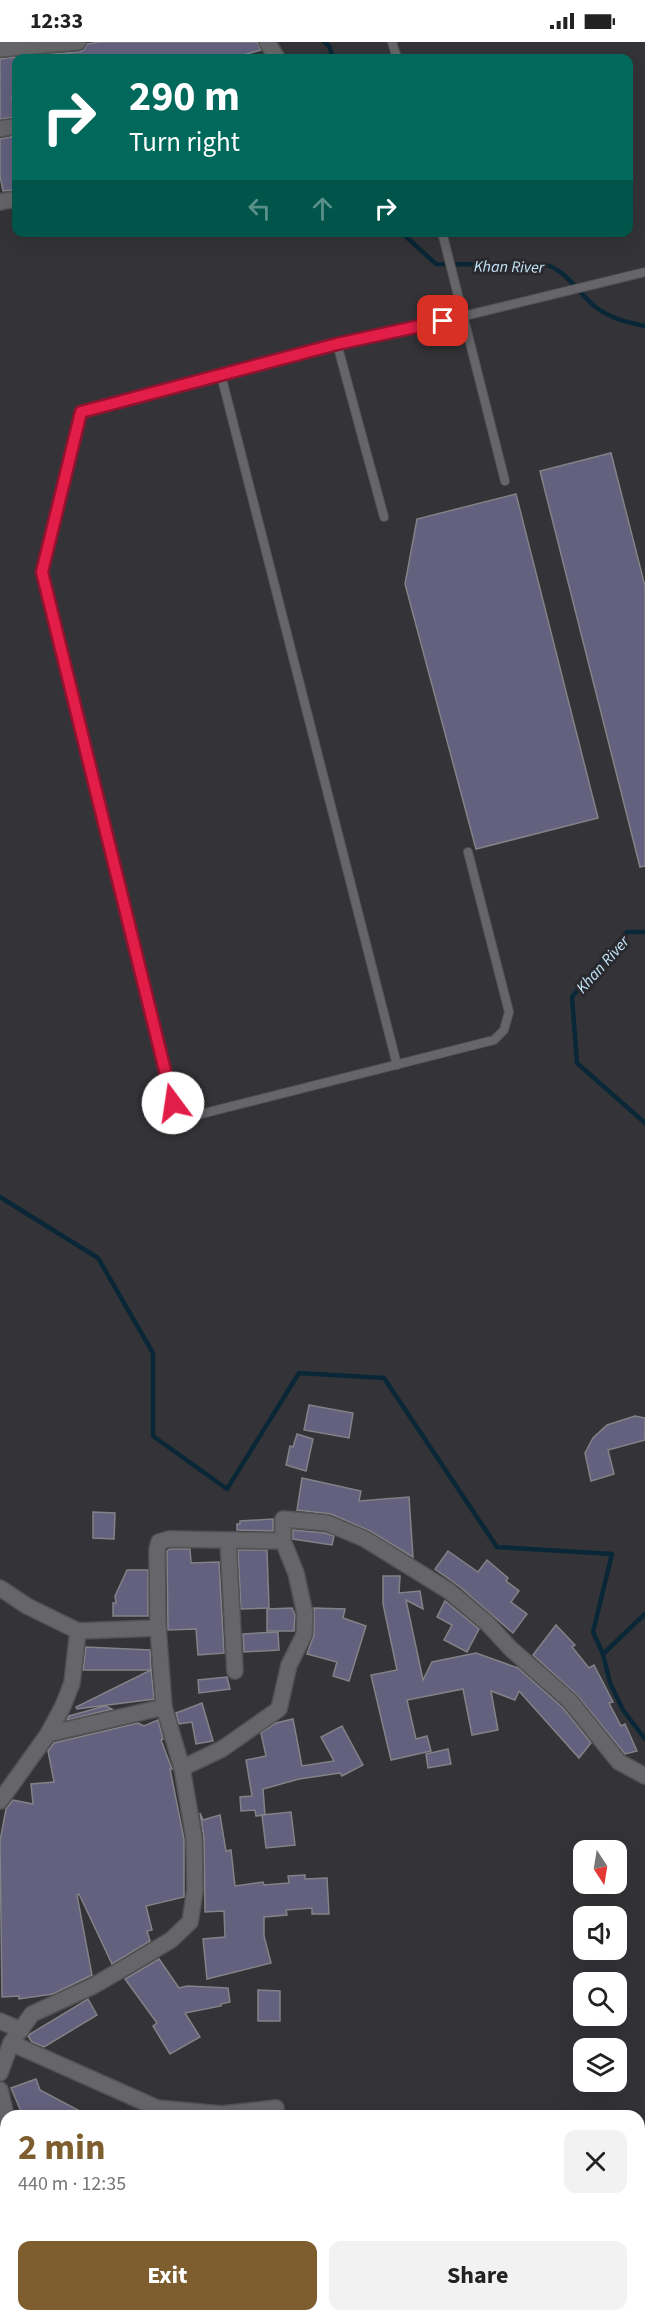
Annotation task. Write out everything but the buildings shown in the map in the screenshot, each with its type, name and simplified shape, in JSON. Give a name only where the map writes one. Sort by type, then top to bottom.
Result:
[{"type":"street","points":[[0,49],[78,42]]},
{"type":"street","points":[[182,1768],[222,1749],[279,1709],[289,1665],[304,1635],[305,1614],[297,1573],[283,1541],[283,1519],[327,1523],[365,1539],[449,1591],[487,1623],[511,1649],[570,1701],[619,1762],[645,1776]]},
{"type":"street","points":[[0,2073],[9,2047],[33,2014],[93,1986],[171,1940],[190,1922],[195,1890],[194,1838],[182,1768],[164,1707],[158,1628],[157,1550],[159,1542],[169,1539],[283,1541]]},
{"type":"street","points":[[228,1541],[235,1671]]},
{"type":"street","points":[[0,1588],[27,1606],[78,1631],[158,1628]]},
{"type":"street","points":[[0,1802],[48,1734],[63,1706],[72,1683],[78,1631]]},
{"type":"street","points":[[48,1734],[164,1707]]},
{"type":"street","points":[[0,2021],[21,2030]]},
{"type":"street","points":[[9,2047],[157,2108],[179,2110]]},
{"type":"street","points":[[0,2090],[5,2110]]},
{"type":"street","points":[[258,2110],[276,2108]]},
{"type":"lane","points":[[443,237],[505,482]]},
{"type":"lane","points":[[468,852],[509,1012],[504,1030],[494,1040],[193,1116],[179,1115],[173,1103],[42,572],[81,412],[337,344],[645,272]]},
{"type":"lane","points":[[337,344],[384,517]]},
{"type":"lane","points":[[221,375],[397,1065]]},
{"type":"waterway","name":"Khan River","points":[[324,42],[329,46],[332,54]]},
{"type":"waterway","name":"Khan River","points":[[406,237],[436,264],[547,265],[560,272],[587,300],[605,313],[645,326]]},
{"type":"waterway","name":"Khan River","points":[[645,932],[627,932],[572,997],[577,1063],[645,1123]]},
{"type":"waterway","points":[[0,1197],[98,1258],[153,1353],[153,1436],[227,1489],[299,1373],[384,1378],[497,1547],[612,1554],[593,1632],[603,1654],[610,1683],[623,1710],[645,1739]]},
{"type":"waterway","name":"Khan River","points":[[603,1654],[645,1614]]},
{"type":"route","points":[[173,1103],[42,572],[81,412],[337,344],[443,321]]}]
